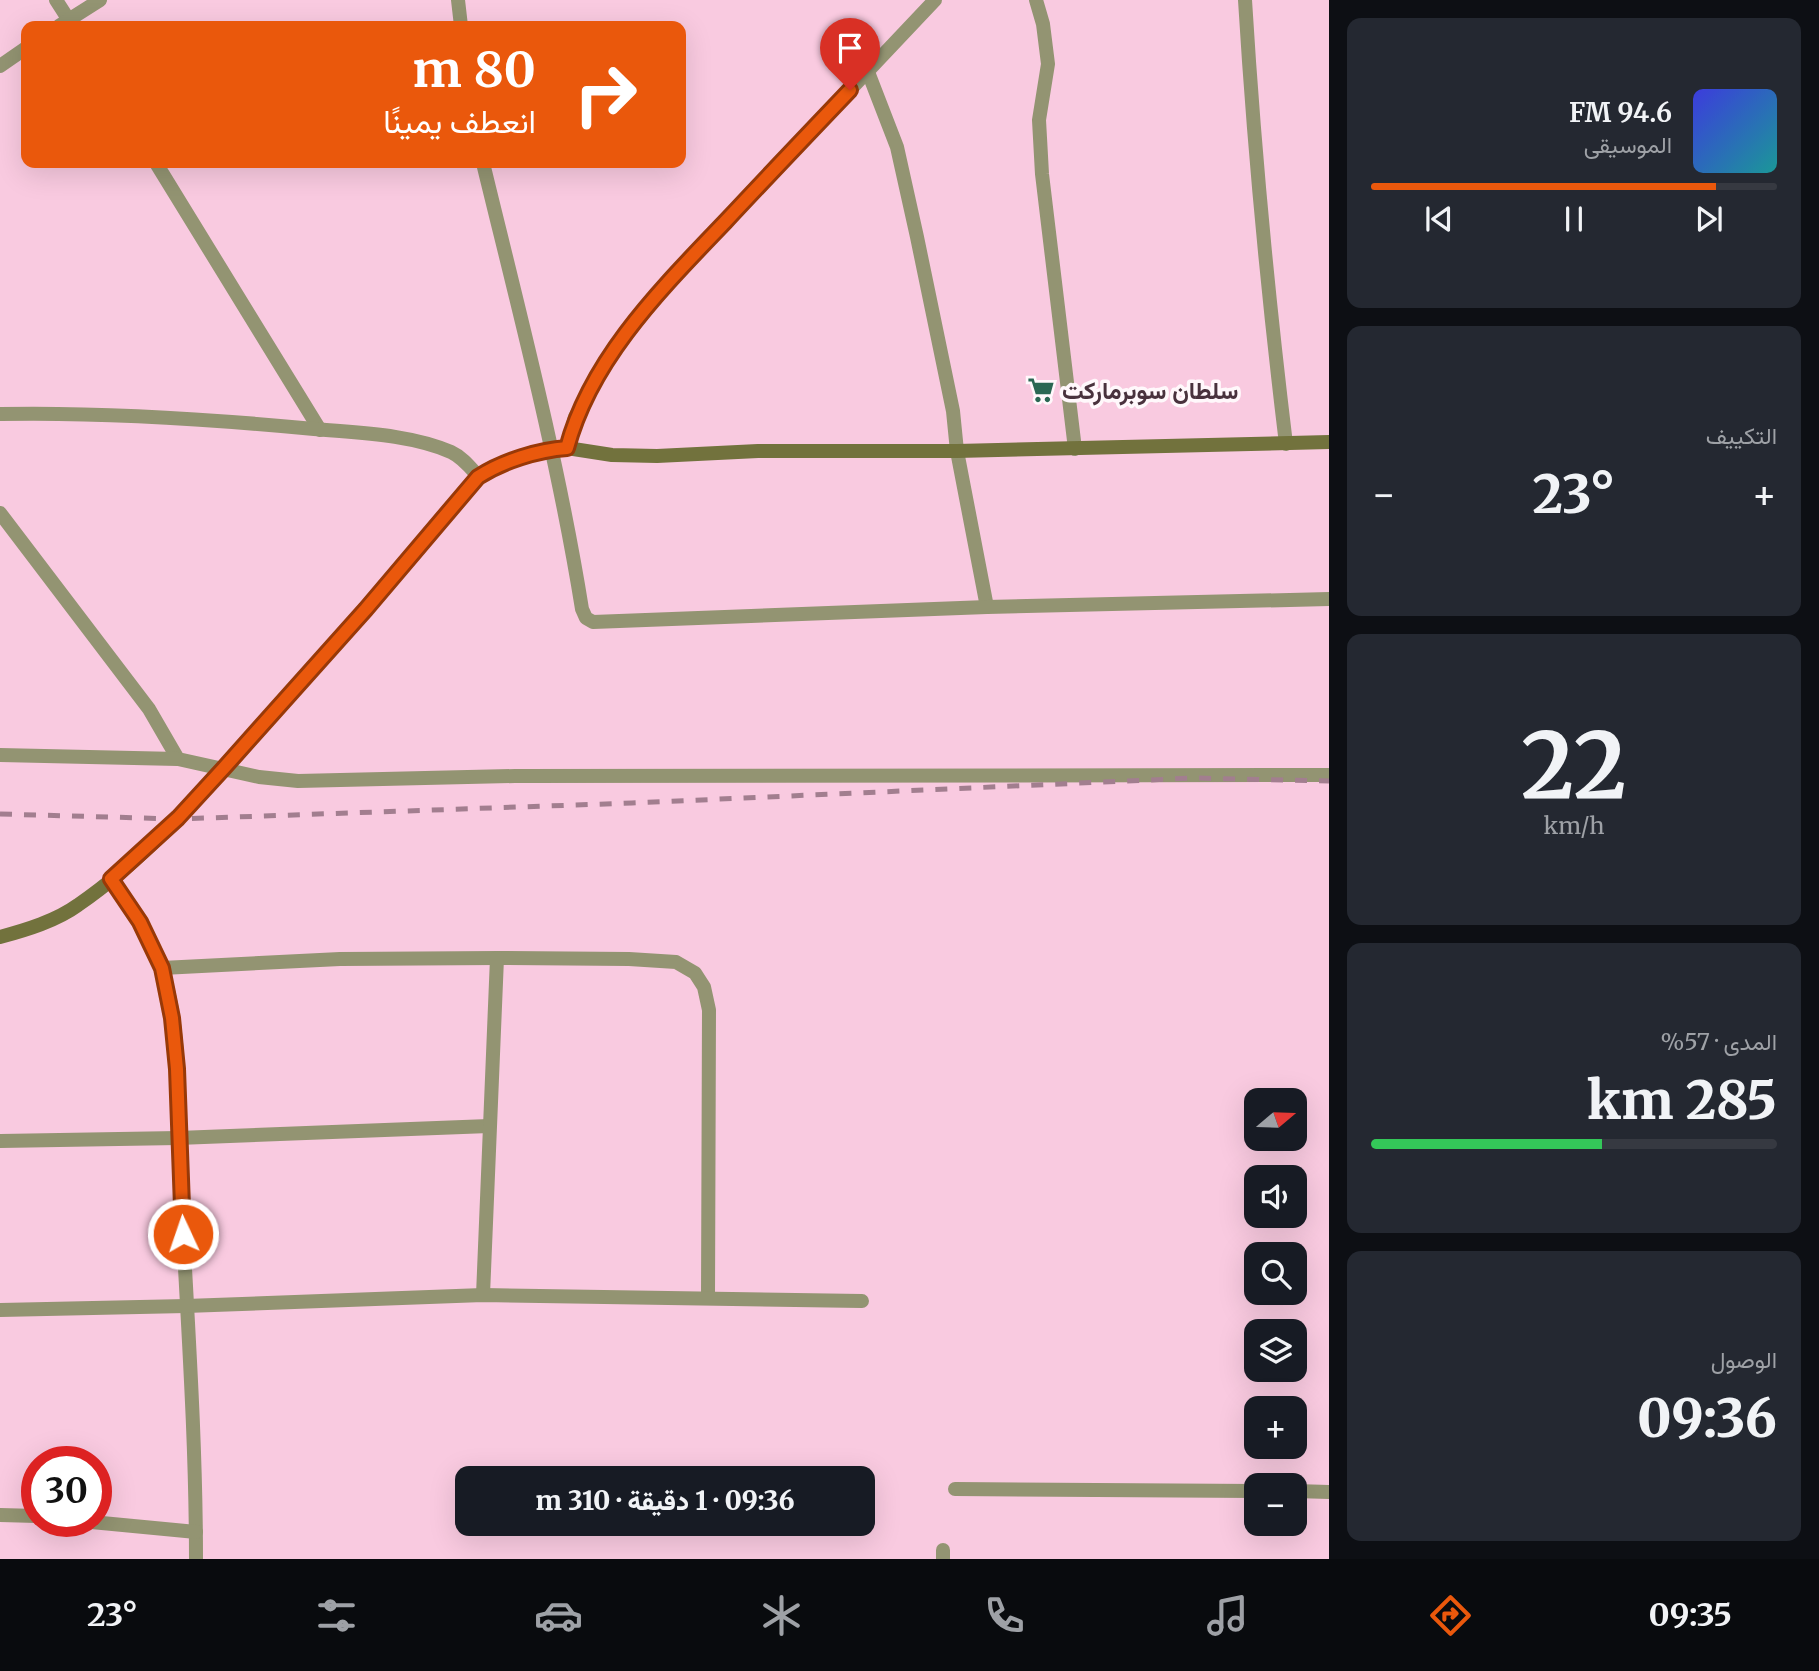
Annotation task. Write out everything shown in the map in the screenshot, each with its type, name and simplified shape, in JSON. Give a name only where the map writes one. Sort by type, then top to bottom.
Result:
[{"type":"main road","points":[[0,937],[24,931],[76,907],[178,818],[366,609],[478,477],[494,467],[552,449],[567,448],[657,456],[1329,442]]},
{"type":"street","points":[[56,0],[66,21]]},
{"type":"street","points":[[71,21],[100,0]]},
{"type":"street","points":[[458,0],[460,21]]},
{"type":"street","points":[[567,448],[575,418],[615,348],[674,275],[935,0]]},
{"type":"street","points":[[1037,0],[1048,64],[1039,120],[1042,174],[1075,449]]},
{"type":"street","points":[[1245,0],[1270,310],[1286,444]]},
{"type":"street","points":[[0,66],[21,51]]},
{"type":"street","points":[[867,72],[897,147],[950,398],[957,451],[987,607]]},
{"type":"street","points":[[159,168],[320,430]]},
{"type":"street","points":[[484,168],[552,449],[582,609],[586,618],[593,622],[987,607],[1329,599]]},
{"type":"street","points":[[0,414],[65,413],[202,418],[382,436],[452,452],[466,462],[478,477]]},
{"type":"street","points":[[0,513],[149,709],[178,759]]},
{"type":"street","points":[[0,755],[178,759],[259,777],[298,782],[516,776],[1329,775]]},
{"type":"street","points":[[111,879],[140,922],[162,968],[172,1018],[177,1069],[178,1138],[193,1416],[196,1559]]},
{"type":"street","points":[[482,1295],[497,958]]},
{"type":"street","points":[[162,968],[340,959],[629,959],[676,962],[695,973],[704,987],[709,1010],[708,1298]]},
{"type":"street","points":[[0,1141],[178,1138],[489,1126]]},
{"type":"street","points":[[0,1310],[482,1295],[862,1301]]},
{"type":"street","points":[[955,1489],[1244,1491]]},
{"type":"street","points":[[1307,1492],[1329,1492]]},
{"type":"street","points":[[0,1515],[21,1516]]},
{"type":"street","points":[[112,1524],[196,1532]]},
{"type":"railway","points":[[0,814],[178,819],[632,803],[1194,778],[1329,781]]},
{"type":"place","name":"سلطان سوبرماركت","points":[[1041,390]]},
{"type":"route","points":[[183,1234],[177,1069],[172,1018],[162,968],[140,922],[111,879],[178,818],[223,769],[366,609],[478,477],[494,467],[552,449],[567,448],[575,418],[615,348],[674,275],[850,90]]}]
